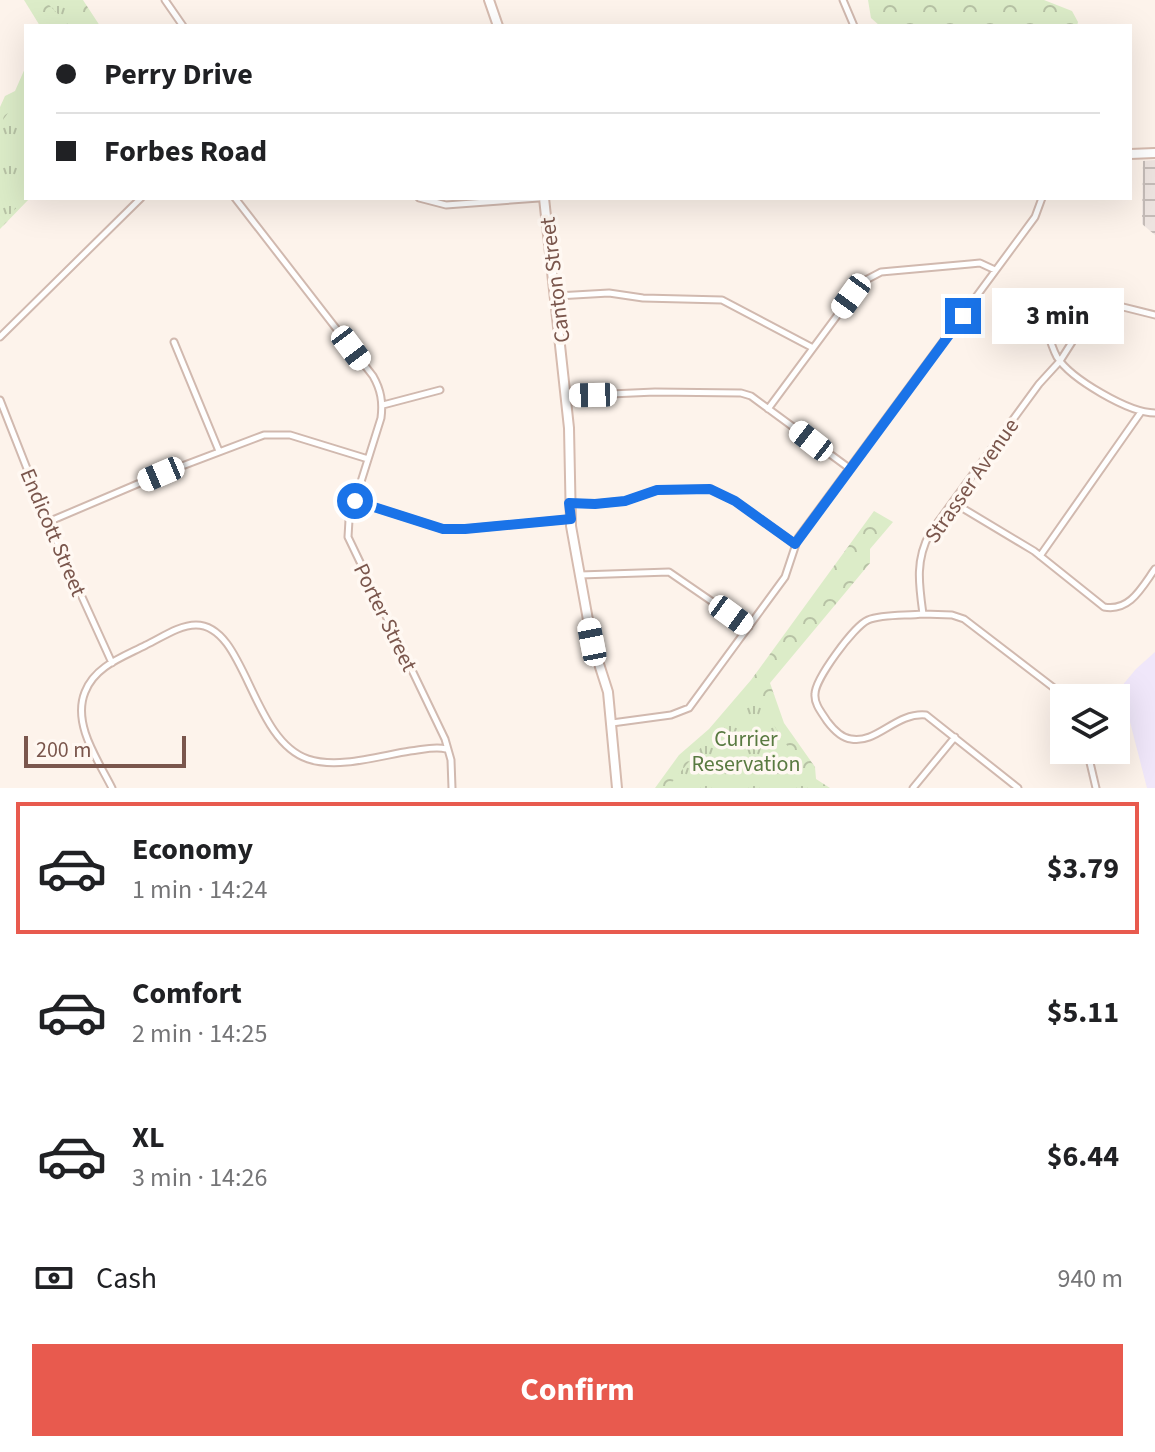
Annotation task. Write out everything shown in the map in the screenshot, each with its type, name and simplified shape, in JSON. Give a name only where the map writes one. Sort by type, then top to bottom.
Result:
[{"type":"main road","points":[[489,0],[497,24]]},
{"type":"main road","points":[[1132,154],[1155,153]]},
{"type":"main road","name":"Canton Street","points":[[542,200],[557,296],[566,396],[571,519],[592,642],[608,692],[617,788]]},
{"type":"street","points":[[165,0],[182,24]]},
{"type":"street","points":[[843,0],[853,24]]},
{"type":"street","points":[[0,337],[139,200]]},
{"type":"street","points":[[237,200],[373,376],[383,405],[440,390]]},
{"type":"street","points":[[427,200],[446,205],[515,200]]},
{"type":"street","points":[[612,723],[671,715],[689,708],[785,577],[795,544],[1035,217],[1041,200]]},
{"type":"street","points":[[768,409],[862,282],[870,276],[881,272],[980,263],[995,270]]},
{"type":"street","points":[[557,296],[609,293],[648,299],[722,300],[813,348]]},
{"type":"street","name":"Strasser Avenue","points":[[923,614],[920,557],[930,533],[1039,384],[1060,361],[1088,317],[1111,304],[1155,315]]},
{"type":"street","points":[[1042,315],[1053,347],[1068,370],[1132,410],[1155,413]]},
{"type":"street","points":[[174,342],[219,451]]},
{"type":"street","points":[[566,396],[655,392],[741,393],[751,396],[849,468]]},
{"type":"street","name":"Endicott Street","points":[[0,400],[48,522],[112,663]]},
{"type":"street","name":"Porter Street","points":[[383,405],[348,526],[350,543],[444,737],[450,757],[452,788]]},
{"type":"street","points":[[1040,556],[1141,412]]},
{"type":"street","points":[[48,522],[258,436],[281,434],[368,459]]},
{"type":"street","points":[[569,503],[625,501],[657,490],[710,489],[735,501],[795,544]]},
{"type":"street","points":[[355,501],[443,529],[571,519]]},
{"type":"street","points":[[954,503],[1040,556],[1098,603],[1112,608],[1127,604],[1155,569]]},
{"type":"street","points":[[580,575],[669,572],[749,627]]},
{"type":"street","points":[[1018,788],[933,719],[917,714],[897,720],[866,738],[851,739],[832,728],[815,700],[817,684],[827,666],[865,621],[923,614],[952,615],[964,619],[1050,685]]},
{"type":"street","points":[[112,788],[87,737],[82,714],[83,696],[92,678],[112,663],[181,628],[203,626],[225,639],[273,732],[297,754],[329,763],[446,749]]},
{"type":"street","points":[[913,788],[955,737]]},
{"type":"street","points":[[1090,764],[1096,788]]},
{"type":"shaded area","points":[[1155,160],[1155,235],[1142,224],[1143,161]]},
{"type":"shaded area","points":[[1155,652],[1155,788],[1147,788],[1130,722],[1130,684],[1124,684]]},
{"type":"green space","points":[[24,0],[83,0],[99,24],[39,24]]},
{"type":"green space","points":[[44,0],[71,0],[87,24],[68,24]]},
{"type":"green space","points":[[868,0],[1044,0],[1072,11],[1078,22],[878,24],[871,18]]},
{"type":"green space","points":[[24,71],[24,200],[28,200],[0,229],[0,107],[5,96],[15,91]]},
{"type":"green space","points":[[24,91],[24,200],[0,225],[0,124]]},
{"type":"green space","points":[[874,511],[893,522],[870,549],[870,563],[770,683],[784,723],[815,767],[816,779],[830,788],[655,788],[679,755],[709,729],[751,680]]},
{"type":"green space","name":"Currier Reservation","points":[[750,689],[815,788],[667,788]]},
{"type":"route","points":[[355,501],[443,529],[465,529],[571,519],[569,503],[584,505],[625,501],[657,490],[710,489],[722,492],[795,544],[963,316]]}]
